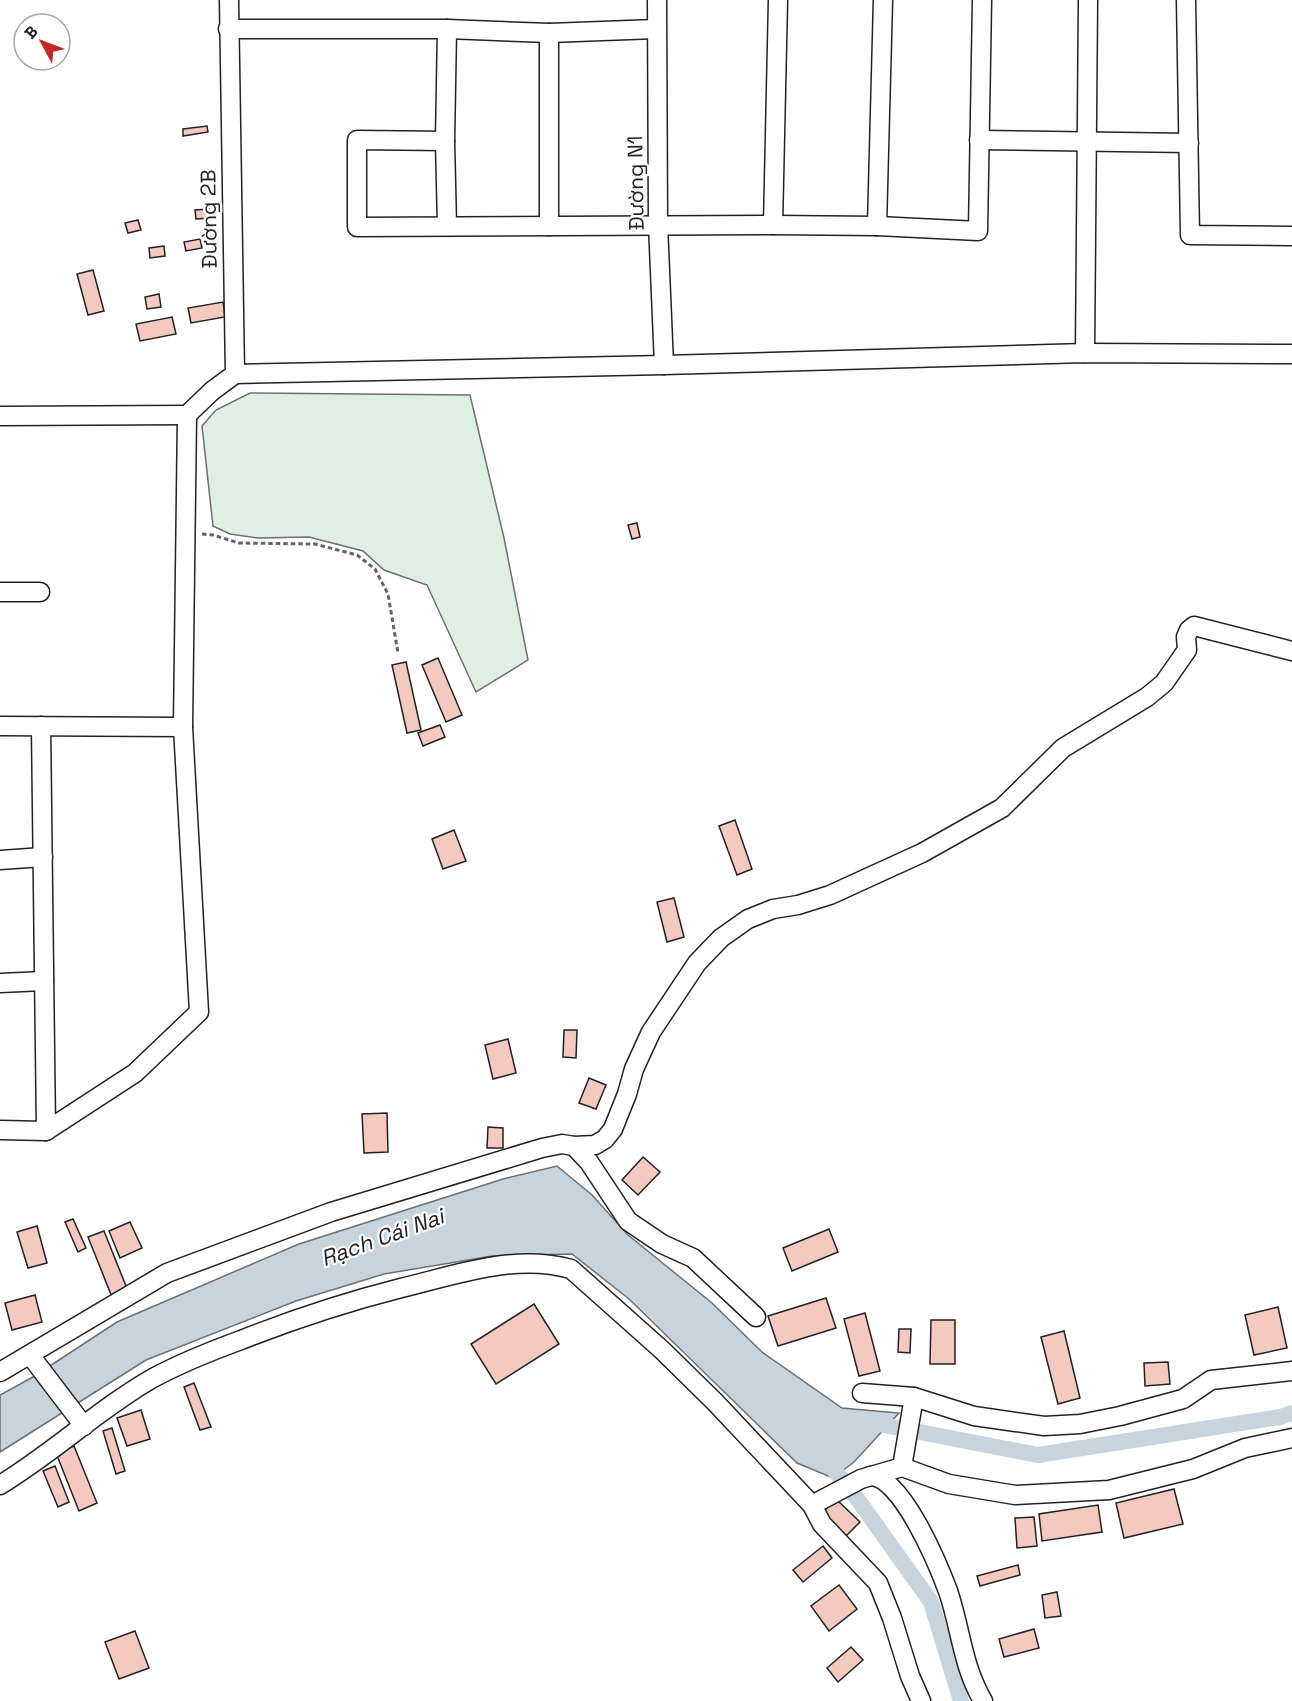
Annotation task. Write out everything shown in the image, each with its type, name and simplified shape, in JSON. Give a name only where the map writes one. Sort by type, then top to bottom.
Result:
[{"type":"street","name":"Đường 2B","points":[[229,0],[235,374]]},
{"type":"street","name":"Đường N1","points":[[657,0],[658,224],[664,365]]},
{"type":"street","points":[[773,225],[778,0]]},
{"type":"street","points":[[877,226],[883,0]]},
{"type":"street","points":[[445,141],[357,140],[357,227],[658,224],[877,226],[978,231],[982,0]]},
{"type":"street","points":[[1085,353],[1088,0]]},
{"type":"street","points":[[1186,0],[1190,235],[1292,236]]},
{"type":"street","points":[[228,29],[447,29],[549,33],[656,29]]},
{"type":"street","points":[[447,29],[445,141],[447,226]]},
{"type":"street","points":[[549,33],[549,226]]},
{"type":"street","points":[[979,140],[1189,143]]},
{"type":"street","points":[[0,416],[187,415],[212,391],[235,374],[1085,353],[1292,354]]},
{"type":"street","points":[[0,1130],[46,1131],[135,1073],[199,1012],[183,727],[187,415]]},
{"type":"street","points":[[0,592],[40,592]]},
{"type":"street","points":[[0,1372],[34,1361],[166,1273],[331,1212],[542,1148],[562,1144],[595,1145],[605,1139],[614,1129],[634,1068],[651,1032],[697,963],[721,938],[748,919],[773,909],[798,905],[830,895],[922,853],[1002,808],[1063,747],[1147,698],[1164,683],[1187,650],[1186,637],[1194,626],[1292,651]]},
{"type":"street","points":[[0,726],[183,727]]},
{"type":"street","points":[[41,726],[46,1131]]},
{"type":"street","points":[[0,860],[43,857]]},
{"type":"street","points":[[0,982],[44,981]]},
{"type":"street","points":[[574,1146],[594,1169],[628,1221],[662,1244],[693,1258],[756,1317]]},
{"type":"street","points":[[0,1485],[80,1421],[186,1361],[301,1316],[368,1295],[498,1265],[552,1264],[571,1269],[662,1350],[715,1402],[812,1505],[822,1524],[878,1584],[921,1701]]},
{"type":"street","points":[[34,1361],[80,1421]]},
{"type":"street","points":[[862,1394],[913,1401],[974,1416],[1044,1426],[1080,1424],[1183,1399],[1212,1380],[1292,1371]]},
{"type":"street","points":[[902,1462],[913,1401]]},
{"type":"street","points":[[812,1505],[902,1462],[949,1484],[1015,1495],[1109,1490],[1193,1469],[1245,1448],[1292,1438]]},
{"type":"street","points":[[866,1478],[877,1476],[896,1490],[906,1503],[936,1561],[948,1593],[968,1672],[983,1701]]},
{"type":"path","points":[[186,534],[213,535],[239,543],[315,544],[357,555],[375,569],[388,594],[398,653]]},
{"type":"green space","points":[[250,393],[470,395],[504,538],[528,660],[476,692],[427,585],[384,570],[363,551],[309,537],[258,538],[230,534],[213,526],[202,426],[216,410]]},
{"type":"water","name":"Rạch Cái Nai","points":[[557,1166],[592,1195],[628,1235],[712,1303],[762,1352],[842,1408],[899,1413],[854,1462],[833,1478],[797,1463],[629,1299],[572,1254],[492,1256],[384,1274],[296,1301],[146,1360],[0,1452],[0,1395],[33,1377],[117,1322],[299,1244],[503,1179]]},
{"type":"building","points":[[207,126],[208,132],[183,136],[183,129]]},
{"type":"building","points":[[209,209],[210,218],[196,219],[195,210]]},
{"type":"building","points":[[138,220],[141,230],[128,233],[125,223]]},
{"type":"building","points":[[200,239],[202,248],[186,251],[184,242]]},
{"type":"building","points":[[164,246],[165,256],[150,258],[149,248]]},
{"type":"building","points":[[93,270],[104,311],[88,315],[77,274]]},
{"type":"building","points":[[159,294],[161,307],[147,309],[145,297]]},
{"type":"building","points":[[223,302],[225,317],[191,323],[188,308]]},
{"type":"building","points":[[172,317],[176,334],[140,341],[136,324]]},
{"type":"building","points":[[637,523],[640,537],[632,539],[628,525]]},
{"type":"building","points":[[438,658],[462,715],[446,722],[422,665]]},
{"type":"building","points":[[406,662],[421,730],[407,733],[392,665]]},
{"type":"building","points":[[440,725],[445,737],[423,746],[418,733]]},
{"type":"building","points":[[735,820],[752,869],[737,875],[719,826]]},
{"type":"building","points":[[454,830],[466,861],[443,869],[432,839]]},
{"type":"building","points":[[674,898],[684,937],[667,942],[657,902]]},
{"type":"building","points":[[564,1030],[577,1030],[576,1058],[563,1057]]},
{"type":"building","points":[[508,1039],[516,1073],[493,1079],[485,1045]]},
{"type":"building","points":[[589,1078],[606,1085],[596,1109],[579,1103]]},
{"type":"building","points":[[387,1113],[388,1152],[364,1153],[362,1114]]},
{"type":"building","points":[[488,1127],[503,1128],[503,1148],[487,1148]]},
{"type":"building","points":[[643,1157],[660,1172],[638,1195],[622,1180]]},
{"type":"building","points":[[73,1219],[86,1248],[78,1252],[65,1222]]},
{"type":"building","points":[[130,1222],[142,1248],[120,1258],[109,1231]]},
{"type":"building","points":[[37,1226],[47,1263],[28,1268],[17,1232]]},
{"type":"building","points":[[829,1229],[838,1252],[792,1271],[783,1248]]},
{"type":"building","points":[[104,1231],[128,1291],[112,1297],[88,1237]]},
{"type":"building","points":[[35,1295],[42,1322],[12,1330],[5,1303]]},
{"type":"building","points":[[826,1298],[836,1328],[778,1346],[768,1316]]},
{"type":"building","points":[[534,1304],[559,1344],[496,1384],[471,1344]]},
{"type":"building","points":[[1278,1307],[1287,1348],[1254,1355],[1245,1315]]},
{"type":"building","points":[[865,1313],[880,1371],[859,1376],[844,1319]]},
{"type":"building","points":[[931,1320],[955,1320],[955,1364],[930,1364]]},
{"type":"building","points":[[899,1329],[911,1329],[910,1353],[898,1352]]},
{"type":"building","points":[[1064,1331],[1080,1398],[1058,1404],[1041,1337]]},
{"type":"building","points":[[1168,1362],[1170,1384],[1145,1386],[1144,1363]]},
{"type":"building","points":[[194,1383],[211,1427],[200,1430],[184,1387]]},
{"type":"building","points":[[141,1410],[150,1439],[127,1446],[117,1418]]},
{"type":"building","points":[[112,1428],[125,1471],[116,1474],[103,1431]]},
{"type":"building","points":[[74,1446],[97,1503],[79,1511],[56,1453]]},
{"type":"building","points":[[55,1466],[69,1502],[58,1507],[43,1471]]},
{"type":"building","points":[[1174,1489],[1183,1524],[1124,1538],[1116,1503]]},
{"type":"building","points":[[836,1499],[860,1522],[846,1536],[823,1512]]},
{"type":"building","points":[[1098,1505],[1102,1532],[1042,1541],[1039,1514]]},
{"type":"building","points":[[1034,1517],[1037,1546],[1017,1548],[1015,1518]]},
{"type":"building","points":[[823,1546],[832,1558],[803,1582],[793,1570]]},
{"type":"building","points":[[1018,1565],[1020,1575],[980,1586],[977,1576]]},
{"type":"building","points":[[839,1585],[857,1609],[829,1631],[811,1606]]},
{"type":"building","points":[[1057,1592],[1061,1616],[1045,1618],[1042,1595]]},
{"type":"building","points":[[1034,1629],[1039,1648],[1004,1657],[999,1639]]},
{"type":"building","points":[[135,1631],[149,1668],[119,1679],[105,1642]]},
{"type":"building","points":[[851,1647],[863,1660],[838,1682],[827,1668]]},
{"type":"waterway","points":[[868,1422],[1038,1455],[1280,1417],[1292,1413]]},
{"type":"waterway","points":[[824,1458],[851,1490],[931,1602],[961,1701]]}]
